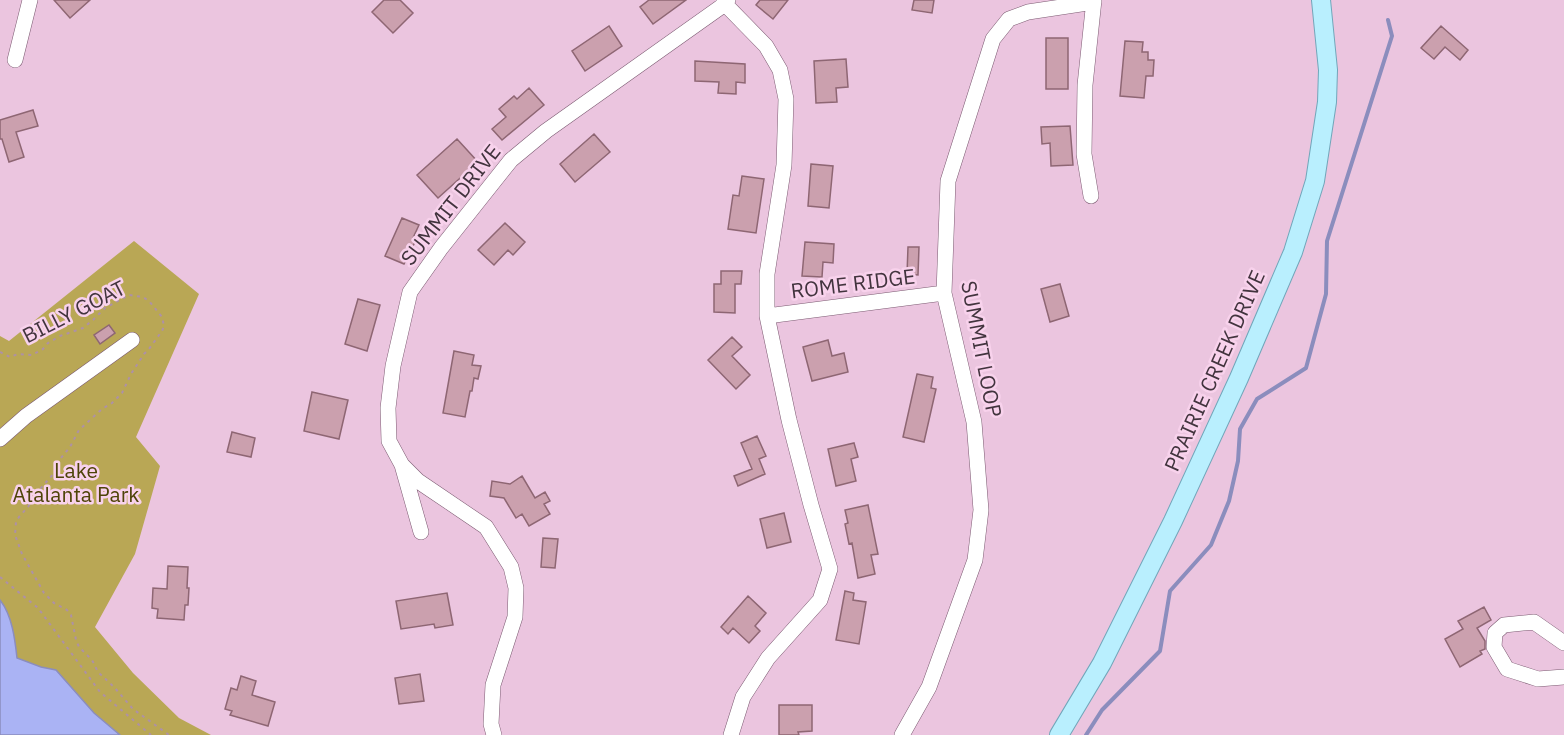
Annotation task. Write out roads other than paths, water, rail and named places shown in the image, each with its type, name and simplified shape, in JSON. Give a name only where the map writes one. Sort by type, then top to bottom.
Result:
[{"type":"main road","name":"PRAIRIE CREEK DRIVE","points":[[1059,735],[1102,663],[1173,521],[1239,378],[1293,252],[1315,181],[1327,102],[1328,70],[1321,0]]},
{"type":"street","points":[[15,60],[30,0]]},
{"type":"street","points":[[726,1],[766,46],[780,70],[786,99],[784,165],[767,274],[767,316],[789,420],[830,568],[820,600],[768,658],[743,697],[731,735]]},
{"type":"street","name":"SUMMIT DRIVE","points":[[421,532],[402,465],[389,441],[387,408],[393,366],[410,292],[441,248],[511,160],[546,131],[726,1]]},
{"type":"street","points":[[1091,196],[1084,154],[1084,131],[1085,85],[1094,1]]},
{"type":"street","name":"SUMMIT LOOP","points":[[902,735],[929,687],[975,560],[981,510],[974,422],[944,293],[948,181],[993,39],[1009,19],[1028,12],[1094,1]]},
{"type":"street","name":"ROME RIDGE","points":[[767,316],[944,293]]},
{"type":"street","points":[[0,439],[26,416],[132,340]]},
{"type":"street","points":[[402,465],[418,481],[486,527],[511,567],[516,588],[515,616],[493,685],[491,724],[494,735]]},
{"type":"street","points":[[1564,643],[1534,622],[1504,625],[1495,633],[1494,647],[1507,669],[1538,679],[1564,677]]},
{"type":"water","points":[[0,600],[10,620],[17,658],[56,670],[94,713],[120,735],[0,735]]},
{"type":"waterway","points":[[1086,735],[1102,710],[1160,651],[1170,591],[1211,545],[1229,501],[1238,461],[1240,429],[1257,399],[1306,368],[1326,294],[1327,241],[1392,36],[1388,20]]},
{"type":"park label","name":"Lake Atalanta Park","points":[[76,483]]}]
